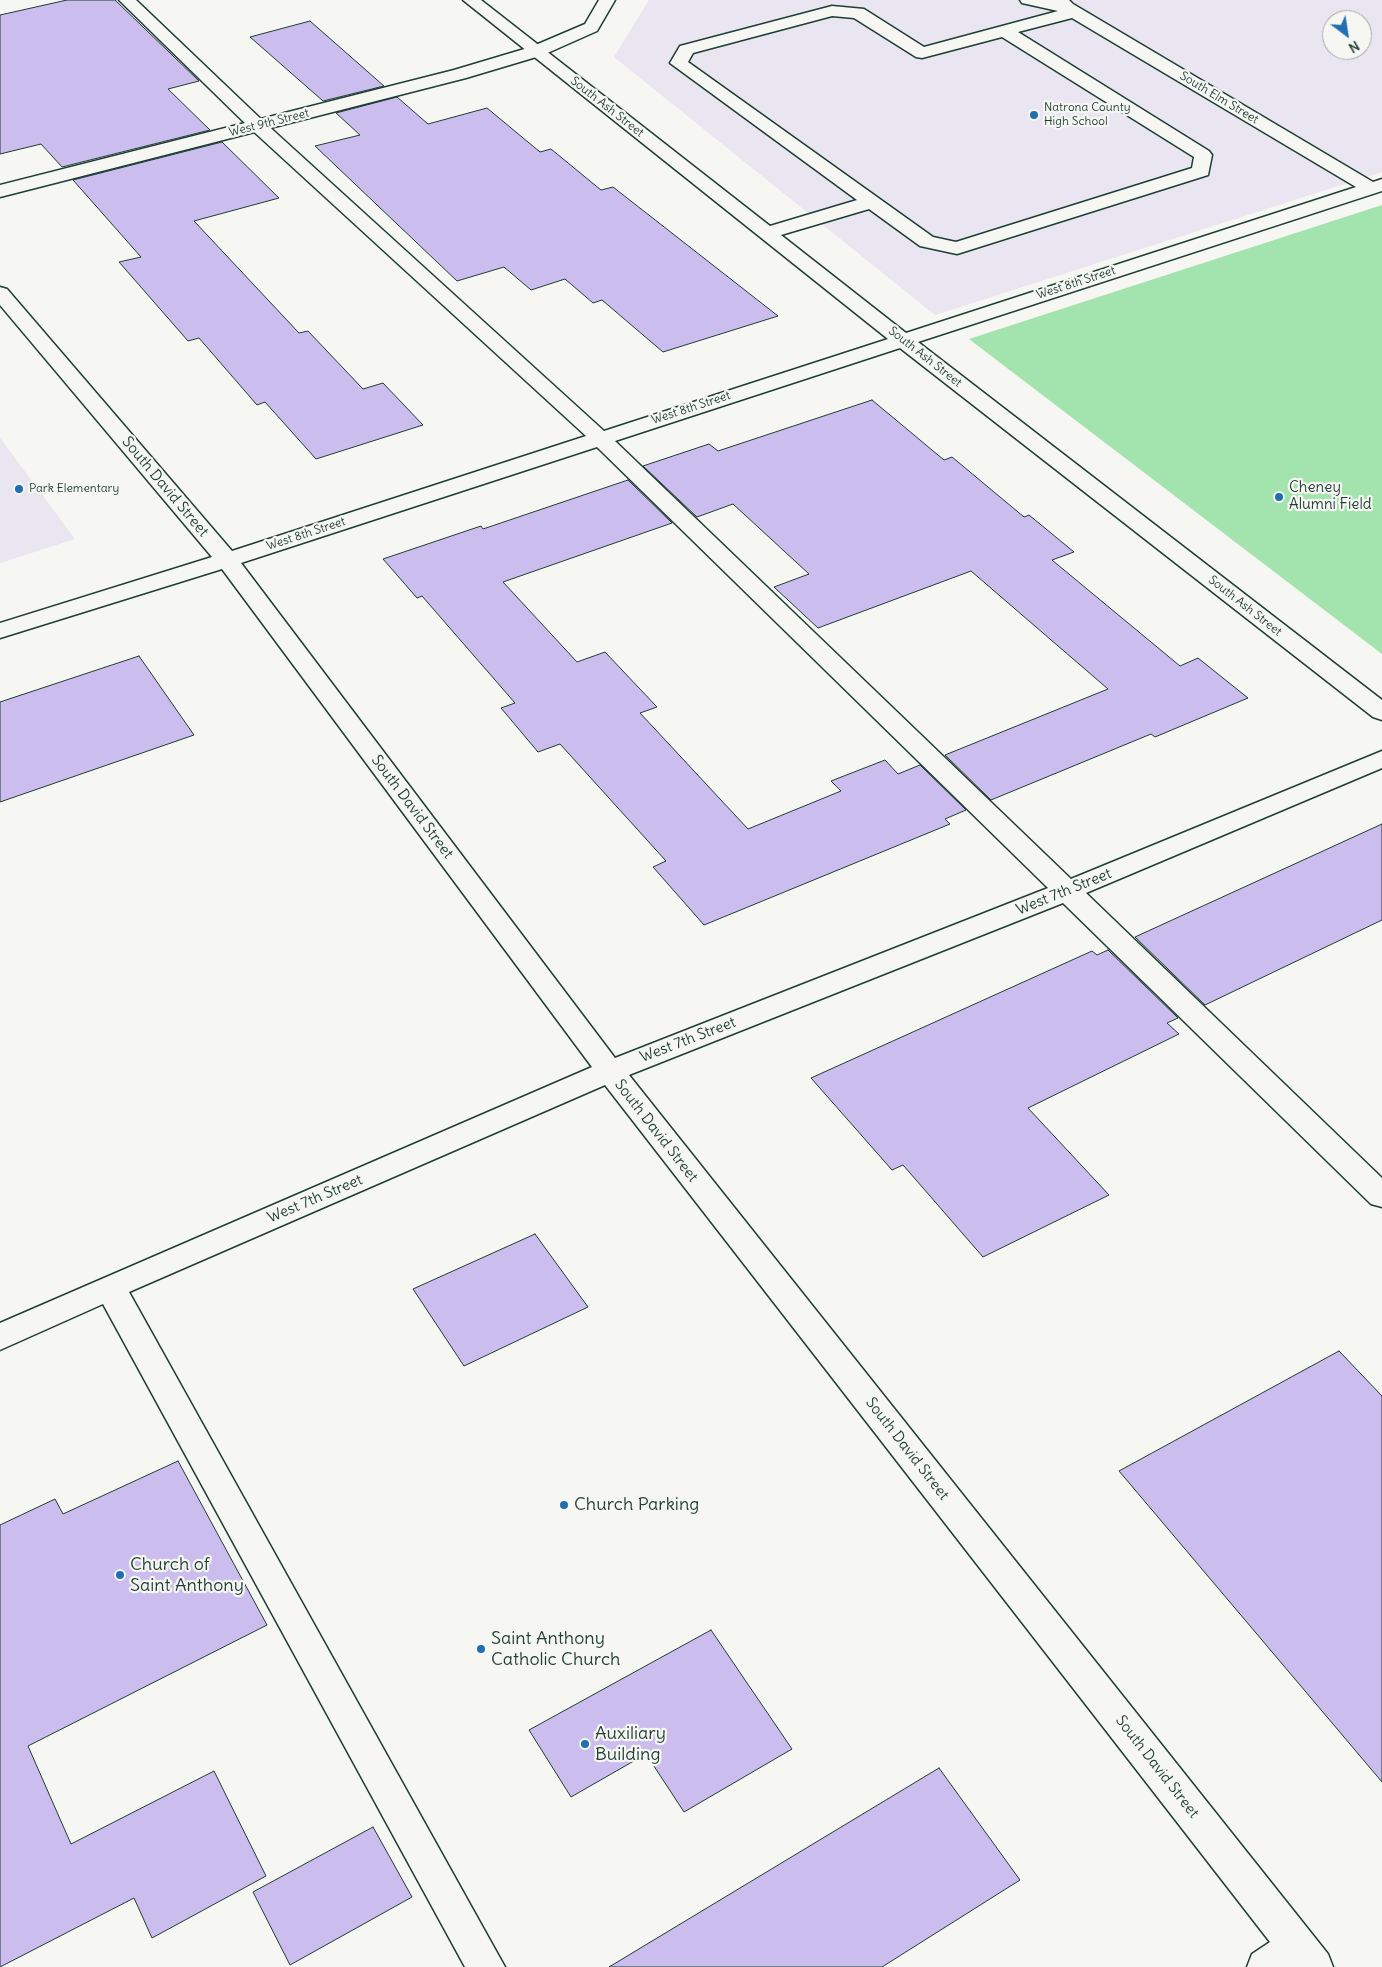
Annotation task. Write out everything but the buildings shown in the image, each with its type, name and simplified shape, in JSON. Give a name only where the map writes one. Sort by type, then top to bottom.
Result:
[{"type":"street","points":[[127,0],[258,126],[600,438],[1382,1196]]},
{"type":"street","name":"South Ash Street","points":[[471,0],[902,340],[1382,712]]},
{"type":"street","name":"West 9th Street","points":[[0,191],[460,74],[537,51],[591,27],[607,0]]},
{"type":"street","name":"South Elm Street","points":[[1028,0],[1067,7],[1376,187]]},
{"type":"street","points":[[1004,31],[1202,155],[1201,171],[957,248],[927,242],[679,63],[686,50],[832,11],[858,13],[922,53],[1004,31],[1067,7]]},
{"type":"street","name":"West 8th Street","points":[[0,631],[227,560],[1376,187]]},
{"type":"street","points":[[768,233],[871,202]]},
{"type":"street","name":"South David Street","points":[[0,293],[227,560],[610,1071],[1306,1957]]},
{"type":"street","name":"West 7th Street","points":[[0,1337],[110,1287],[610,1071],[1067,891],[1382,760]]},
{"type":"street","points":[[110,1287],[486,1967]]},
{"type":"street","points":[[1266,1967],[1306,1957]]},
{"type":"shaded area","name":"Natrona County High School","points":[[649,0],[1382,0],[1382,172],[935,315],[614,57]]},
{"type":"shaded area","name":"Park Elementary","points":[[0,438],[75,539],[0,563]]},
{"type":"green space","name":"Cheney Alumni Field","points":[[1382,205],[1382,654],[969,339]]},
{"type":"place","name":"Natrona County High School","points":[[1034,115]]},
{"type":"place","name":"Park Elementary","points":[[19,489]]},
{"type":"place","name":"Cheney Alumni Field","points":[[1279,497]]},
{"type":"place","name":"Church Parking","points":[[564,1505]]},
{"type":"place","name":"Church of Saint Anthony","points":[[120,1575]]},
{"type":"place","name":"Saint Anthony Catholic Church","points":[[481,1649]]},
{"type":"place","name":"Auxiliary Building","points":[[585,1744]]}]
